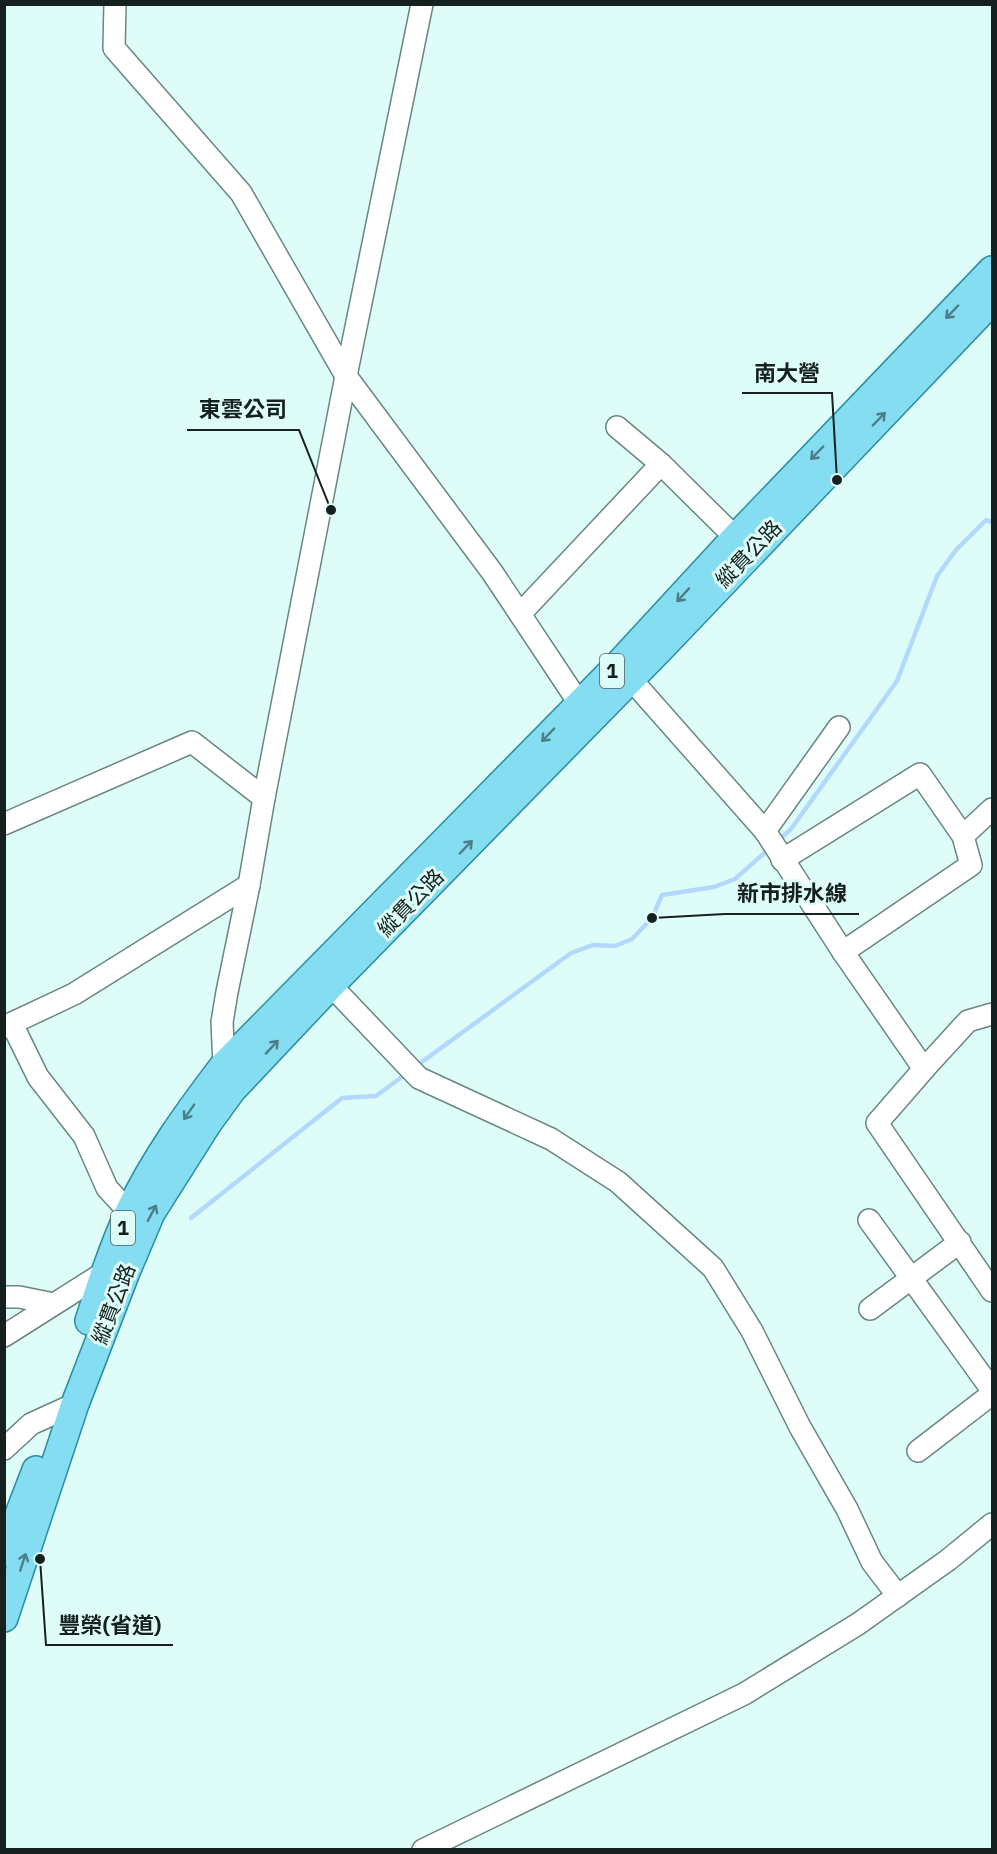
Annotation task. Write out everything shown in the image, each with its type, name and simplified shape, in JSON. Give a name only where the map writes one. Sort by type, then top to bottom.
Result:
[{"type":"main road","name":"縱貫公路","points":[[4,1618],[68,1407],[105,1272],[129,1212],[161,1154],[192,1107],[228,1077],[625,671],[993,270]]},
{"type":"main road","name":"縱貫公路","points":[[743,545],[993,301]]},
{"type":"main road","name":"縱貫公路","points":[[324,978],[579,703],[625,671]]},
{"type":"main road","name":"縱貫公路","points":[[4,1553],[151,1213],[228,1077]]},
{"type":"street","points":[[115,4],[114,48],[241,193],[346,376],[492,572],[579,703]]},
{"type":"street","points":[[228,1077],[222,1022],[225,1002],[346,376],[422,4]]},
{"type":"street","points":[[617,427],[661,464],[743,545]]},
{"type":"street","points":[[520,614],[661,464]]},
{"type":"street","points":[[625,671],[765,831],[843,952],[924,1069]]},
{"type":"street","points":[[765,831],[839,727]]},
{"type":"street","points":[[4,824],[192,742],[264,798]]},
{"type":"street","points":[[783,860],[920,774],[963,836],[971,865],[843,952]]},
{"type":"street","points":[[963,836],[993,809]]},
{"type":"street","points":[[129,1212],[107,1188],[84,1136],[38,1077],[8,1026],[74,994],[249,885]]},
{"type":"street","points":[[324,978],[419,1078],[550,1139],[618,1182],[712,1268],[752,1331],[800,1427],[847,1509],[873,1562],[898,1596]]},
{"type":"street","points":[[993,1014],[968,1021],[877,1124],[993,1291]]},
{"type":"street","points":[[869,1220],[993,1392],[918,1451]]},
{"type":"street","points":[[870,1309],[960,1242]]},
{"type":"street","points":[[4,1336],[105,1272]]},
{"type":"street","points":[[4,1297],[19,1297],[54,1304]]},
{"type":"street","points":[[4,1449],[31,1424],[68,1407]]},
{"type":"street","points":[[423,1850],[744,1694],[858,1624],[948,1560],[993,1524]]},
{"type":"waterway","points":[[778,841],[791,829],[897,681],[937,576],[956,550],[986,520],[992,522]]},
{"type":"waterway","points":[[415,1067],[571,953],[593,945],[615,946],[632,939],[652,918],[662,895],[714,887],[735,879],[770,848]]},
{"type":"waterway","points":[[191,1218],[342,1098],[376,1096],[406,1074]]},
{"type":"place","name":"南大營","points":[[837,480]]},
{"type":"place","name":"東雲公司","points":[[331,510]]},
{"type":"place","name":"新市排水線","points":[[652,918]]},
{"type":"place","name":"豐榮(省道)","points":[[40,1559]]}]
